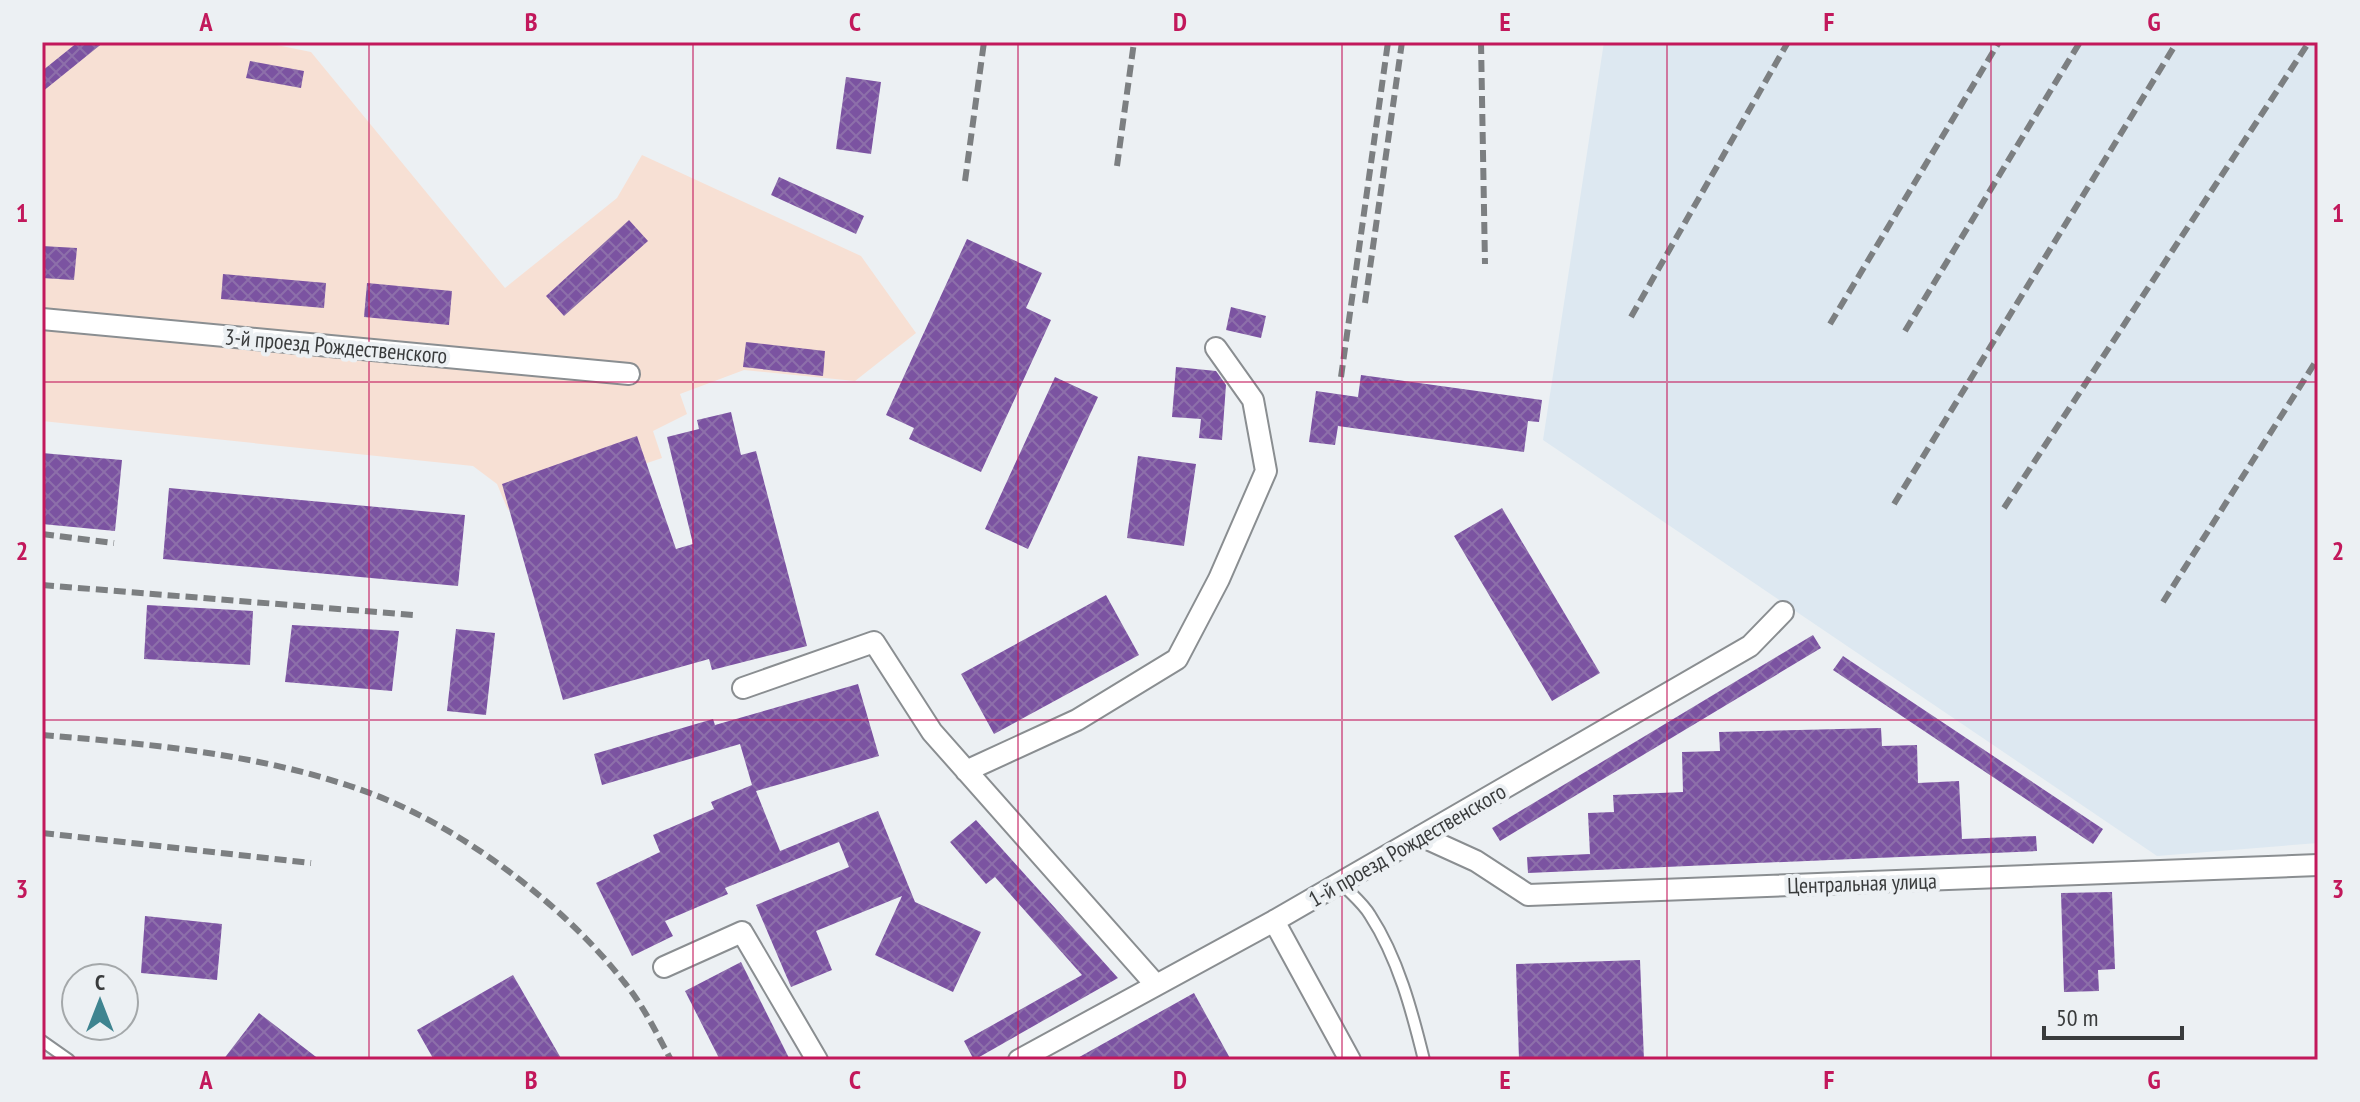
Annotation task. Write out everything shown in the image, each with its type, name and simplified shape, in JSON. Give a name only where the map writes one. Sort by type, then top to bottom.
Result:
[{"type":"street","name":"3-й проезд Рождественского","points":[[42,319],[629,374]]},
{"type":"street","points":[[966,771],[1077,720],[1177,659],[1219,579],[1266,471],[1253,400],[1216,348]]},
{"type":"street","name":"1-й проезд Рождественского","points":[[1019,1060],[1274,921],[1750,646],[1783,612]]},
{"type":"street","points":[[743,688],[874,642],[932,732],[1156,985]]},
{"type":"street","name":"Центральная улица","points":[[1421,836],[1476,861],[1528,895],[2318,865]]},
{"type":"street","points":[[1274,921],[1350,1060]]},
{"type":"street","points":[[664,967],[742,932],[817,1060]]},
{"type":"lane","points":[[1341,883],[1369,913],[1386,945],[1411,1006],[1424,1060]]},
{"type":"lane","points":[[42,1041],[69,1060]]},
{"type":"shaded area","points":[[42,42],[262,42],[311,52],[505,288],[617,198],[642,155],[861,256],[916,333],[855,381],[744,370],[680,394],[687,414],[653,431],[662,458],[508,510],[497,484],[473,466],[42,421]]},
{"type":"shaded area","points":[[1604,42],[2318,42],[2318,843],[2157,856],[1543,440]]},
{"type":"building","points":[[78,42],[104,42],[42,92],[42,71]]},
{"type":"building","points":[[250,61],[304,71],[301,88],[246,78]]},
{"type":"building","points":[[846,77],[881,82],[871,154],[836,149]]},
{"type":"building","points":[[779,177],[864,216],[856,234],[771,195]]},
{"type":"building","points":[[629,220],[648,241],[564,316],[546,296]]},
{"type":"building","points":[[967,239],[1042,273],[1026,308],[1051,320],[981,472],[909,439],[914,428],[886,415]]},
{"type":"building","points":[[42,246],[77,248],[74,280],[42,278]]},
{"type":"building","points":[[223,274],[326,283],[324,308],[221,299]]},
{"type":"building","points":[[367,283],[452,291],[449,325],[364,317]]},
{"type":"building","points":[[1231,307],[1266,316],[1261,338],[1226,330]]},
{"type":"building","points":[[746,342],[825,351],[823,376],[743,367]]},
{"type":"building","points":[[1176,367],[1216,371],[1226,385],[1222,440],[1199,438],[1201,419],[1172,417]]},
{"type":"building","points":[[1361,375],[1542,400],[1539,422],[1528,421],[1524,452],[1338,426],[1335,445],[1309,442],[1316,391],[1358,397]]},
{"type":"building","points":[[1055,377],[1098,397],[1028,549],[985,529]]},
{"type":"building","points":[[731,412],[741,455],[756,451],[807,646],[712,670],[709,659],[563,700],[502,484],[637,436],[676,549],[693,544],[667,437],[699,429],[697,420]]},
{"type":"building","points":[[42,453],[122,460],[115,531],[42,524]]},
{"type":"building","points":[[1138,456],[1196,464],[1184,546],[1127,538]]},
{"type":"building","points":[[169,488],[465,515],[458,586],[163,559]]},
{"type":"building","points":[[1502,508],[1600,673],[1552,701],[1454,536]]},
{"type":"building","points":[[1106,595],[1139,655],[994,734],[961,674]]},
{"type":"building","points":[[147,605],[253,611],[250,665],[144,659]]},
{"type":"building","points":[[292,625],[399,631],[392,691],[285,682]]},
{"type":"building","points":[[456,629],[495,633],[486,715],[447,711]]},
{"type":"building","points":[[1813,635],[1821,648],[1500,841],[1492,828]]},
{"type":"building","points":[[1843,656],[2103,829],[2093,844],[1833,670]]},
{"type":"building","points":[[858,684],[879,756],[756,791],[780,851],[878,811],[915,902],[981,932],[953,992],[875,955],[902,896],[816,931],[832,970],[791,987],[756,905],[849,867],[839,842],[725,888],[728,894],[665,921],[673,936],[632,956],[596,883],[660,852],[653,835],[714,809],[711,802],[752,785],[740,744],[602,785],[594,754],[713,719],[715,725]]},
{"type":"building","points":[[1881,728],[1882,746],[1917,745],[1918,783],[1959,781],[1962,839],[2036,836],[2037,851],[1528,873],[1527,857],[1590,854],[1588,813],[1614,812],[1613,795],[1683,792],[1682,752],[1720,751],[1719,732]]},
{"type":"building","points":[[976,820],[1118,978],[974,1060],[964,1041],[1082,975],[995,877],[986,884],[950,842]]},
{"type":"building","points":[[2112,892],[2115,969],[2098,970],[2099,991],[2064,992],[2061,893]]},
{"type":"building","points":[[145,916],[222,924],[217,980],[141,973]]},
{"type":"building","points":[[1640,960],[1644,1060],[1519,1060],[1516,964]]},
{"type":"building","points":[[741,962],[790,1060],[720,1060],[685,991]]},
{"type":"building","points":[[513,975],[562,1060],[434,1060],[417,1030]]},
{"type":"building","points":[[1194,993],[1231,1060],[1074,1060]]},
{"type":"building","points":[[259,1013],[320,1060],[223,1060]]},
{"type":"railway","points":[[965,181],[984,42]]},
{"type":"railway","points":[[1117,166],[1134,42]]},
{"type":"railway","points":[[1341,377],[1388,42]]},
{"type":"railway","points":[[1365,303],[1402,42]]},
{"type":"railway","points":[[1481,42],[1485,264]]},
{"type":"railway","points":[[1631,317],[1788,42]]},
{"type":"railway","points":[[1830,324],[1999,42]]},
{"type":"railway","points":[[1905,331],[2080,42]]},
{"type":"railway","points":[[1894,504],[2177,42]]},
{"type":"railway","points":[[2004,508],[2309,42]]},
{"type":"railway","points":[[2163,602],[2318,358]]},
{"type":"railway","points":[[42,534],[114,543]]},
{"type":"railway","points":[[42,585],[413,615]]},
{"type":"railway","points":[[42,735],[168,747],[295,770],[375,795],[444,828],[511,873],[573,926],[631,991],[671,1060]]},
{"type":"railway","points":[[42,833],[311,863]]}]
